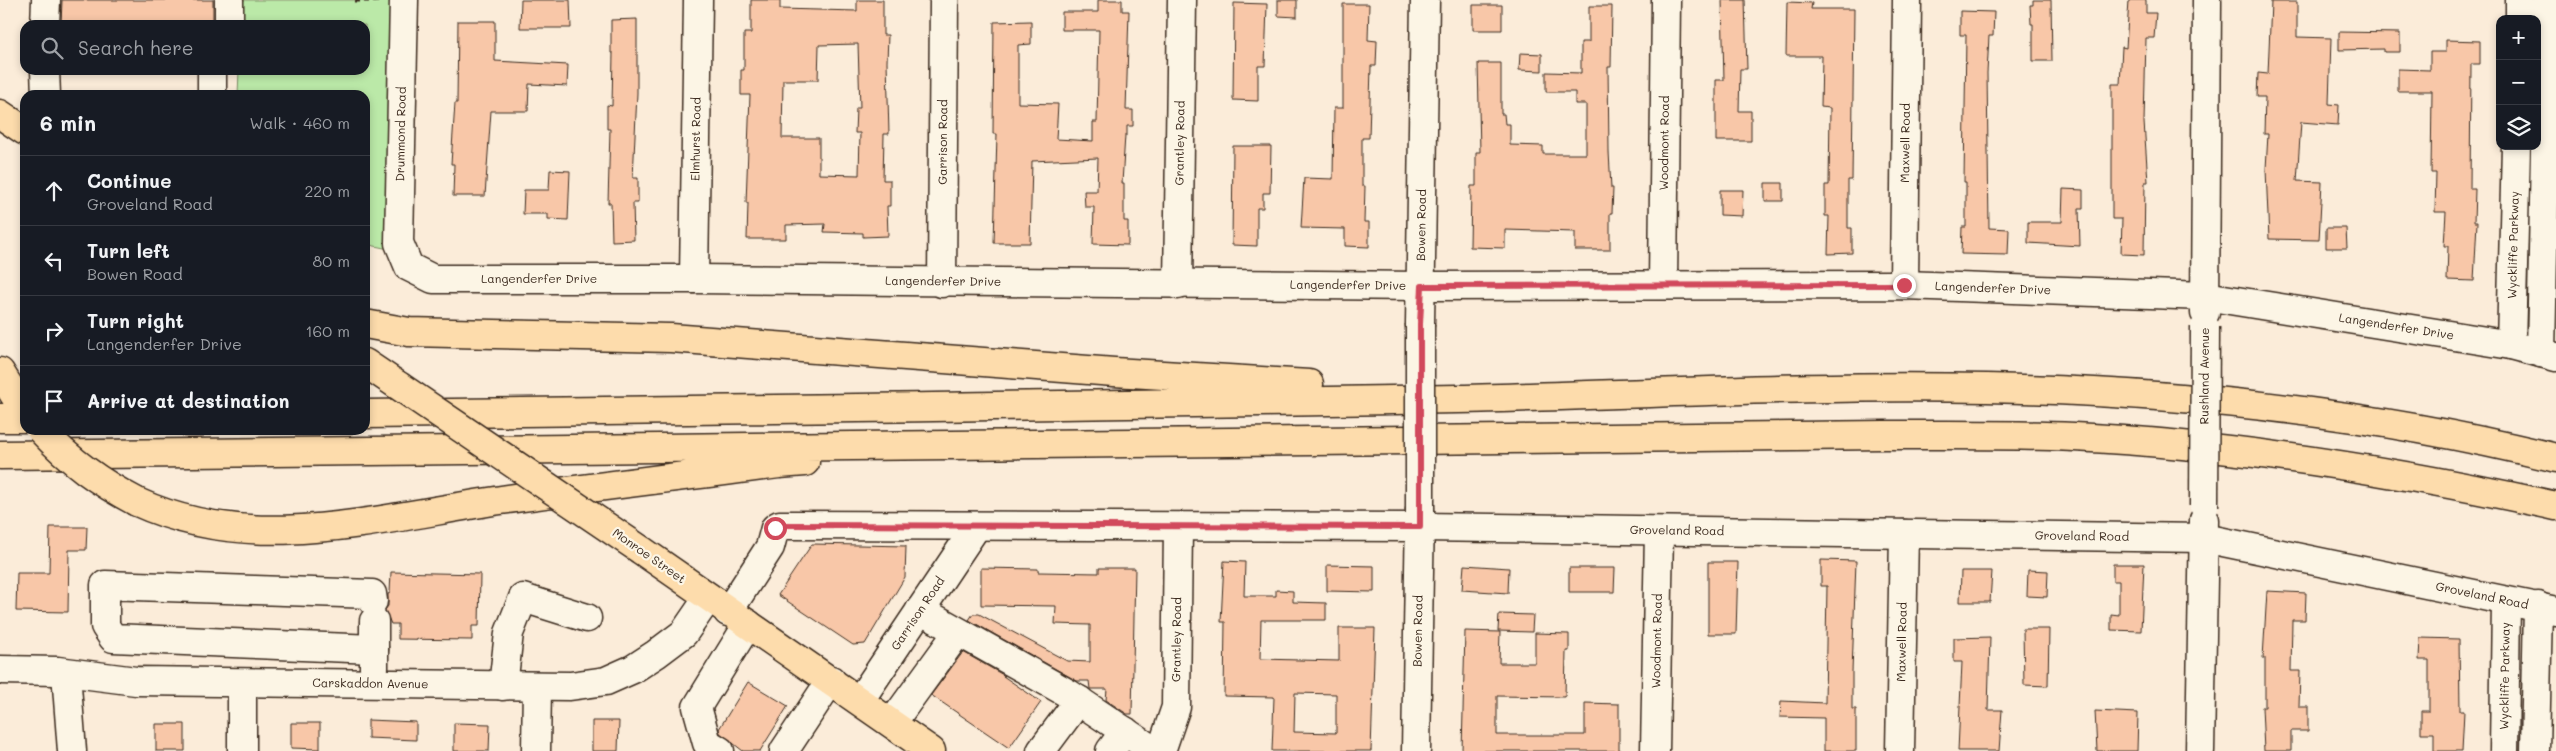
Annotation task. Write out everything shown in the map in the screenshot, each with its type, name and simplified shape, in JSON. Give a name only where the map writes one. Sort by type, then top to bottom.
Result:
[{"type":"main road","points":[[0,114],[20,126]]},
{"type":"main road","points":[[370,325],[409,332],[671,338],[1292,384],[1694,379],[1826,389]]},
{"type":"main road","name":"Monroe Street","points":[[370,366],[831,680],[931,751]]},
{"type":"main road","points":[[0,372],[20,404]]},
{"type":"main road","points":[[370,414],[1460,399],[1826,389],[1987,388],[2179,398],[2364,420],[2440,432],[2556,458]]},
{"type":"main road","points":[[0,418],[20,418]]},
{"type":"main road","points":[[46,435],[77,466],[103,484],[165,515],[200,524],[238,530],[276,531],[318,529],[502,500],[779,464],[1198,442]]},
{"type":"main road","points":[[0,455],[1895,435],[2074,437],[2247,452],[2339,463],[2429,479],[2556,506]]},
{"type":"street","points":[[45,20],[46,0]]},
{"type":"street","points":[[229,0],[229,20]]},
{"type":"street","name":"Drummond Road","points":[[404,0],[399,243],[409,267]]},
{"type":"street","name":"Elmhurst Road","points":[[694,279],[698,0]]},
{"type":"street","name":"Garrison Road","points":[[942,283],[944,0]]},
{"type":"street","name":"Grantley Road","points":[[1178,285],[1182,0]]},
{"type":"street","name":"Bowen Road","points":[[1416,751],[1425,0]]},
{"type":"street","name":"Woodmont Road","points":[[1663,285],[1666,0]]},
{"type":"street","name":"Maxwell Road","points":[[1904,285],[1907,0]]},
{"type":"street","name":"Rushland Avenue","points":[[2200,751],[2204,538],[2208,0]]},
{"type":"street","points":[[2520,0],[2520,15]]},
{"type":"street","points":[[2548,0],[2548,355]]},
{"type":"street","points":[[45,75],[46,90]]},
{"type":"street","points":[[212,75],[212,90]]},
{"type":"street","name":"Wyckliffe Parkway","points":[[2511,345],[2516,150]]},
{"type":"street","name":"Langenderfer Drive","points":[[409,267],[433,279],[694,279],[942,283],[1422,286],[1904,285],[2205,296],[2511,345],[2548,355]]},
{"type":"street","name":"Groveland Road","points":[[728,611],[770,547],[775,528],[779,525],[1178,527],[1420,519],[1659,531],[2204,538],[2547,608]]},
{"type":"street","name":"Garrison Road","points":[[860,700],[976,527]]},
{"type":"street","name":"Grantley Road","points":[[1161,751],[1176,707],[1178,527]]},
{"type":"street","name":"Woodmont Road","points":[[1655,751],[1659,531]]},
{"type":"street","name":"Maxwell Road","points":[[1900,751],[1904,534]]},
{"type":"street","points":[[374,649],[113,638],[105,626],[105,585],[372,594],[374,649],[374,685]]},
{"type":"street","points":[[503,686],[509,633],[524,598],[587,618]]},
{"type":"street","name":"Wyckliffe Parkway","points":[[2504,751],[2506,601]]},
{"type":"street","points":[[2535,751],[2547,608]]},
{"type":"street","points":[[920,610],[1078,700],[1118,741],[1154,751]]},
{"type":"street","points":[[720,751],[707,743],[697,707],[728,611]]},
{"type":"street","name":"Carskaddon Avenue","points":[[0,670],[66,673],[136,681],[537,687],[606,681],[633,669],[684,633],[728,611]]},
{"type":"street","points":[[892,723],[958,632]]},
{"type":"street","points":[[66,673],[72,751]]},
{"type":"street","points":[[784,751],[831,680]]},
{"type":"street","points":[[242,683],[242,751]]},
{"type":"street","points":[[536,751],[537,687]]},
{"type":"street","points":[[1041,751],[1078,700]]},
{"type":"green space","points":[[240,0],[391,0],[389,249],[370,245],[370,90],[238,90],[239,75],[370,75],[370,20],[240,20]]},
{"type":"building","points":[[62,0],[213,0],[213,20],[61,20]]},
{"type":"building","points":[[521,0],[570,0],[571,28],[520,28]]},
{"type":"building","points":[[751,0],[780,0],[780,9],[857,11],[857,0],[883,0],[883,35],[888,35],[889,134],[884,134],[883,180],[890,180],[890,206],[887,206],[888,236],[863,237],[863,233],[824,232],[825,224],[786,225],[786,239],[747,239],[748,203],[746,203],[750,95],[741,95],[741,70],[744,70],[744,33],[751,33]],"holes":[[[858,44],[860,108],[856,108],[855,133],[860,133],[859,175],[819,174],[819,138],[782,138],[783,80],[818,80],[819,45]]]},
{"type":"building","points":[[1098,0],[1122,0],[1122,11],[1129,11],[1126,110],[1133,110],[1133,126],[1127,126],[1127,135],[1125,135],[1122,183],[1124,183],[1124,221],[1128,221],[1128,245],[1093,244],[1094,207],[1085,207],[1084,191],[1097,191],[1098,158],[1032,161],[1030,243],[994,243],[997,134],[993,134],[994,22],[1031,21],[1031,44],[1018,45],[1018,103],[1058,104],[1056,139],[1093,141],[1093,122],[1097,122],[1099,30],[1062,30],[1062,12],[1098,12]]},
{"type":"building","points":[[1278,0],[1297,0],[1297,17],[1278,16]]},
{"type":"building","points":[[1722,0],[1745,0],[1747,69],[1740,69],[1739,111],[1751,111],[1751,141],[1716,141],[1716,80],[1724,80]]},
{"type":"building","points":[[2033,0],[2051,0],[2052,61],[2033,61],[2033,24],[2031,24],[2030,5],[2033,5]]},
{"type":"building","points":[[2129,0],[2146,0],[2146,13],[2156,13],[2154,38],[2146,38],[2144,122],[2148,182],[2145,182],[2144,255],[2121,254],[2122,219],[2112,219],[2112,84],[2120,84],[2122,47],[2126,48]]},
{"type":"building","points":[[1787,2],[1812,3],[1811,9],[1854,9],[1852,180],[1848,180],[1848,228],[1852,228],[1852,253],[1828,254],[1829,216],[1825,216],[1825,185],[1829,185],[1830,108],[1821,107],[1822,56],[1786,56]]},
{"type":"building","points":[[2271,2],[2297,2],[2297,37],[2331,38],[2329,104],[2339,105],[2338,125],[2301,122],[2297,181],[2322,182],[2319,240],[2269,239],[2266,169],[2268,134],[2264,134],[2265,97],[2257,97],[2258,73],[2268,74]]},
{"type":"building","points":[[1234,3],[1267,4],[1265,66],[1258,66],[1258,101],[1233,100]]},
{"type":"building","points":[[1343,4],[1369,4],[1368,40],[1377,41],[1376,66],[1371,66],[1369,138],[1362,138],[1362,186],[1365,186],[1364,222],[1369,222],[1369,247],[1345,246],[1345,229],[1301,228],[1304,178],[1333,179],[1334,108],[1343,108]]},
{"type":"building","points":[[1473,5],[1502,5],[1502,30],[1473,30]]},
{"type":"building","points":[[1589,6],[1612,6],[1611,67],[1608,67],[1609,152],[1611,188],[1613,188],[1612,213],[1610,213],[1610,250],[1575,250],[1575,232],[1505,230],[1505,248],[1470,247],[1471,186],[1476,186],[1476,152],[1480,152],[1478,63],[1501,63],[1501,114],[1504,114],[1505,124],[1510,124],[1510,145],[1543,146],[1543,154],[1586,154],[1586,104],[1575,104],[1575,92],[1546,92],[1546,72],[1581,73],[1581,42],[1589,42]]},
{"type":"building","points":[[1960,11],[1994,12],[1993,36],[1989,36],[1987,73],[1989,228],[2009,229],[2008,255],[1961,254],[1962,227],[1966,227],[1966,182],[1964,182],[1966,35],[1960,35]]},
{"type":"building","points":[[637,19],[637,93],[633,178],[638,178],[638,203],[633,203],[634,240],[612,241],[611,203],[608,203],[610,129],[607,129],[607,105],[612,106],[613,53],[611,53],[611,20]]},
{"type":"building","points":[[458,21],[495,21],[495,61],[568,65],[567,86],[529,84],[528,111],[491,111],[485,196],[453,196],[454,164],[451,164],[455,103],[457,103]]},
{"type":"building","points":[[2339,32],[2400,33],[2400,52],[2384,52],[2384,49],[2339,50]]},
{"type":"building","points":[[2446,40],[2480,41],[2480,64],[2471,64],[2470,189],[2475,189],[2474,222],[2477,222],[2474,281],[2447,280],[2448,246],[2444,246],[2446,212],[2435,212],[2436,173],[2431,173],[2432,91],[2398,91],[2398,69],[2430,70],[2430,52],[2446,52]]},
{"type":"building","points":[[1520,53],[1542,54],[1542,71],[1519,70]]},
{"type":"building","points":[[1233,146],[1271,146],[1270,193],[1263,193],[1263,208],[1257,208],[1257,246],[1232,245]]},
{"type":"building","points":[[550,170],[570,171],[568,220],[548,219],[548,214],[523,214],[524,190],[549,190]]},
{"type":"building","points":[[1765,183],[1783,183],[1783,201],[1765,201]]},
{"type":"building","points":[[2063,189],[2083,190],[2083,208],[2079,208],[2080,246],[2028,243],[2028,222],[2062,222]]},
{"type":"building","points":[[1720,190],[1743,190],[1742,216],[1720,215]]},
{"type":"building","points":[[2326,228],[2346,228],[2347,248],[2326,248]]},
{"type":"building","points":[[50,527],[87,527],[86,550],[69,550],[68,612],[16,611],[17,573],[49,573]]},
{"type":"building","points":[[812,544],[906,546],[905,577],[865,644],[853,645],[778,595]]},
{"type":"building","points":[[1821,560],[1856,561],[1852,709],[1856,709],[1856,751],[1824,751],[1824,718],[1780,717],[1781,701],[1825,703],[1827,586],[1821,586]]},
{"type":"building","points":[[1224,561],[1245,562],[1244,596],[1276,596],[1276,590],[1293,591],[1293,602],[1326,603],[1326,620],[1261,620],[1260,659],[1339,661],[1339,628],[1375,628],[1371,751],[1272,751],[1274,697],[1224,696],[1225,622],[1221,622]],"holes":[[[1295,693],[1336,694],[1336,733],[1294,732]]]},
{"type":"building","points":[[1708,562],[1738,562],[1736,634],[1708,634]]},
{"type":"building","points":[[2113,564],[2144,564],[2141,631],[2111,630],[2111,614],[2119,615],[2119,581],[2113,581]]},
{"type":"building","points":[[1327,565],[1374,566],[1374,592],[1327,591]]},
{"type":"building","points":[[1464,565],[1509,568],[1508,593],[1462,590]]},
{"type":"building","points":[[981,568],[1038,569],[1038,572],[1099,573],[1099,568],[1135,568],[1132,714],[1127,714],[1106,700],[1107,689],[1090,689],[1089,681],[1077,681],[969,620],[973,614],[979,614],[1067,661],[1090,662],[1090,625],[1055,624],[1056,606],[981,605]]},
{"type":"building","points":[[1569,568],[1615,568],[1614,592],[1569,592]]},
{"type":"building","points":[[2028,570],[2048,571],[2047,597],[2027,596]]},
{"type":"building","points":[[1961,571],[1992,571],[1990,602],[1960,602]]},
{"type":"building","points":[[391,572],[480,574],[479,626],[472,626],[472,640],[398,639],[398,624],[391,624],[385,610],[388,606]]},
{"type":"building","points":[[2267,591],[2306,593],[2305,620],[2292,620],[2291,671],[2300,671],[2299,707],[2308,707],[2308,731],[2291,731],[2291,751],[2264,751],[2262,707],[2265,707],[2265,658],[2263,658]]},
{"type":"building","points":[[1499,614],[1533,615],[1532,632],[1498,631]]},
{"type":"building","points":[[2023,629],[2049,629],[2048,686],[2024,685]]},
{"type":"building","points":[[1465,631],[1500,632],[1499,663],[1535,663],[1535,633],[1569,634],[1569,651],[1566,651],[1565,697],[1497,696],[1497,735],[1585,735],[1585,703],[1619,704],[1619,751],[1462,751]]},
{"type":"building","points":[[1990,637],[1988,710],[2002,710],[1999,751],[1958,751],[1962,662],[1954,662],[1954,638]]},
{"type":"building","points":[[2420,638],[2459,639],[2460,711],[2464,711],[2462,751],[2434,751],[2434,733],[2421,733],[2421,711],[2429,711],[2429,660],[2419,660]]},
{"type":"building","points":[[963,652],[1005,676],[1003,676],[1041,702],[1009,748],[931,695]]},
{"type":"building","points":[[748,682],[788,706],[760,751],[743,751],[720,733],[719,729]]},
{"type":"building","points":[[2095,711],[2138,713],[2137,751],[2097,751]]},
{"type":"building","points":[[368,720],[416,722],[416,740],[368,738]]},
{"type":"building","points":[[592,721],[619,721],[618,751],[592,751]]},
{"type":"building","points":[[291,723],[320,723],[320,749],[291,748]]},
{"type":"building","points":[[454,723],[490,724],[489,751],[454,751]]},
{"type":"building","points":[[156,724],[185,724],[185,751],[156,751]]},
{"type":"route","points":[[775,528],[779,525],[1420,527],[1420,324],[1422,286],[1904,285]]}]
